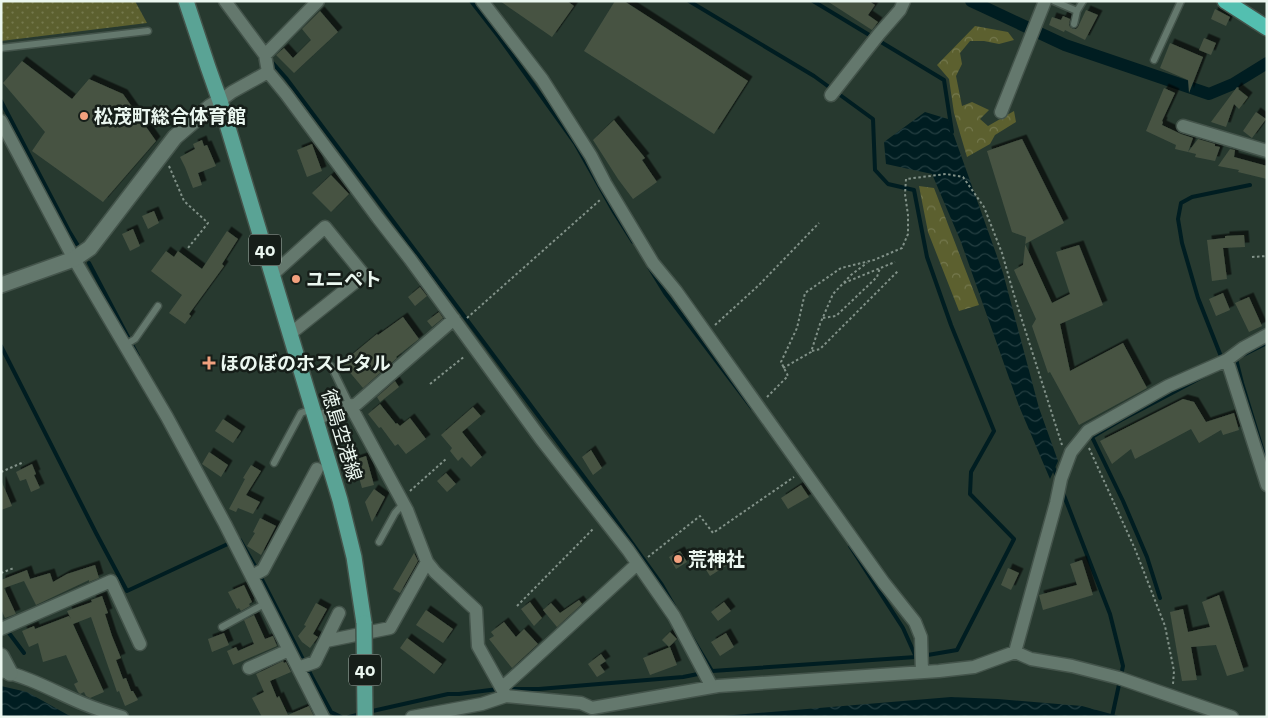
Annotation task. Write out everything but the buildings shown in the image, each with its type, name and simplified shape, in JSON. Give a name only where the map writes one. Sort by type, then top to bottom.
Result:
[{"type":"highway","points":[[1225,1],[1267,28]]},
{"type":"main road","name":"徳島空港線","points":[[186,1],[220,101],[340,500],[354,558],[364,623],[365,717]]},
{"type":"street","points":[[225,1],[266,55],[268,72],[410,258],[541,438],[628,550],[642,561],[712,687]]},
{"type":"street","points":[[266,55],[318,1]]},
{"type":"street","points":[[482,1],[542,79],[591,156],[610,192],[653,263],[676,291],[884,583],[915,622],[921,637],[922,672]]},
{"type":"street","points":[[834,90],[900,10],[904,1]]},
{"type":"street","points":[[1001,112],[1045,1]]},
{"type":"street","points":[[1,285],[74,259],[90,248],[175,137],[210,107],[268,72]]},
{"type":"street","points":[[1,121],[74,259],[130,342],[289,650],[304,666],[322,717]]},
{"type":"street","points":[[1183,126],[1267,151]]},
{"type":"street","points":[[272,275],[325,227],[364,275],[290,334]]},
{"type":"street","points":[[314,414],[351,407],[457,322]]},
{"type":"street","points":[[1015,652],[1061,479],[1071,452],[1088,431],[1168,386],[1227,360],[1243,348],[1267,335]]},
{"type":"street","points":[[1227,360],[1267,485]]},
{"type":"street","points":[[351,407],[427,562],[435,572],[476,610],[478,646],[503,690]]},
{"type":"street","points":[[252,576],[264,570],[317,469]]},
{"type":"street","points":[[412,717],[482,704],[503,690],[505,685],[642,561]]},
{"type":"street","points":[[326,641],[390,628],[427,562]]},
{"type":"street","points":[[1,629],[111,581],[140,644]]},
{"type":"street","points":[[304,666],[315,662],[339,613]]},
{"type":"street","points":[[249,668],[289,650]]},
{"type":"street","points":[[503,690],[581,703],[592,708],[712,687],[922,672],[974,666],[1015,652],[1031,659],[1072,666],[1119,678],[1232,717]]},
{"type":"street","points":[[1,656],[6,672],[86,705],[122,717]]},
{"type":"lane","points":[[1054,1],[1077,10]]},
{"type":"lane","points":[[1154,60],[1181,1]]},
{"type":"lane","points":[[1074,24],[1077,10],[1083,2]]},
{"type":"lane","points":[[1,48],[148,30]]},
{"type":"lane","points":[[130,342],[158,306]]},
{"type":"lane","points":[[331,366],[351,407]]},
{"type":"lane","points":[[274,463],[301,413],[314,414]]},
{"type":"lane","points":[[378,542],[400,505]]},
{"type":"lane","points":[[222,627],[266,604]]},
{"type":"path","points":[[163,152],[184,201],[208,223],[188,248]]},
{"type":"path","points":[[758,405],[788,376],[780,362],[797,328],[805,293],[841,268],[870,262],[902,248],[908,234],[905,194],[906,179],[946,174],[963,177],[984,207],[1002,253],[1068,462]]},
{"type":"path","points":[[457,322],[610,192]]},
{"type":"path","points":[[706,333],[759,285],[820,224]]},
{"type":"path","points":[[1252,257],[1267,256]]},
{"type":"path","points":[[811,352],[833,294],[851,276],[870,262]]},
{"type":"path","points":[[842,284],[895,262]]},
{"type":"path","points":[[823,318],[836,316],[877,277],[880,268]]},
{"type":"path","points":[[783,368],[820,349],[899,270]]},
{"type":"path","points":[[430,384],[476,348]]},
{"type":"path","points":[[1083,437],[1135,549],[1165,626],[1174,671],[1173,696]]},
{"type":"path","points":[[400,505],[446,459]]},
{"type":"path","points":[[1,472],[24,462]]},
{"type":"path","points":[[642,561],[700,516],[713,533],[804,470]]},
{"type":"path","points":[[517,606],[603,518]]},
{"type":"path","points":[[1,573],[14,568]]},
{"type":"green space","points":[[1,1],[135,1],[147,23],[1,41]]},
{"type":"green space","points":[[975,26],[1008,32],[1014,40],[999,44],[970,41],[960,53],[962,64],[956,76],[962,106],[972,102],[989,110],[980,119],[988,126],[1014,111],[1016,122],[995,135],[990,144],[967,157],[954,113],[949,79],[937,65]]},
{"type":"green space","points":[[919,186],[934,188],[979,305],[959,311],[928,232]]},
{"type":"water","points":[[925,112],[948,119],[1003,273],[1039,408],[1058,461],[1050,479],[1019,406],[961,242],[932,174],[886,164],[884,142]]},
{"type":"water","points":[[1,686],[27,692],[73,717],[1,717]]},
{"type":"water","points":[[951,697],[1082,706],[1122,717],[710,717]]},
{"type":"waterway","points":[[471,1],[575,143],[633,242]]},
{"type":"waterway","points":[[689,1],[814,76],[873,119],[875,170],[888,184],[914,190],[927,257],[951,325],[994,431],[971,472],[970,494],[1014,539],[957,650],[916,657],[712,671],[691,636]]},
{"type":"waterway","points":[[813,1],[944,80],[952,132]]},
{"type":"waterway","points":[[971,1],[1065,45],[1209,94],[1233,84],[1267,63]]},
{"type":"waterway","points":[[271,61],[286,78],[604,504],[662,585],[674,606]]},
{"type":"waterway","points":[[1,101],[80,249]]},
{"type":"waterway","points":[[1222,359],[1198,298],[1182,243],[1178,219],[1181,203],[1192,197],[1250,185]]},
{"type":"waterway","points":[[89,263],[138,356]]},
{"type":"waterway","points":[[649,267],[665,293],[752,408]]},
{"type":"waterway","points":[[1243,355],[1267,343]]},
{"type":"waterway","points":[[1,346],[127,591],[232,542]]},
{"type":"waterway","points":[[1235,360],[1265,458]]},
{"type":"waterway","points":[[1160,598],[1147,557],[1123,501],[1092,437],[1204,376]]},
{"type":"waterway","points":[[1052,464],[1058,479]]},
{"type":"waterway","points":[[1063,493],[1110,614],[1123,666],[1112,717]]},
{"type":"waterway","points":[[240,540],[331,712],[341,717]]},
{"type":"waterway","points":[[850,546],[903,628],[916,657]]},
{"type":"waterway","points":[[6,629],[24,653]]},
{"type":"waterway","points":[[505,689],[539,689],[683,677],[703,673]]},
{"type":"waterway","points":[[368,712],[448,694],[498,689]]},
{"type":"waterway","points":[[349,717],[361,714]]},
{"type":"place","name":"松茂町総合体育館","points":[[84,116]]},
{"type":"place","name":"ユニペト","points":[[296,279]]},
{"type":"place","name":"ほのぼのホスピタル","points":[[209,363]]},
{"type":"place","name":"荒神社","points":[[678,559]]}]
